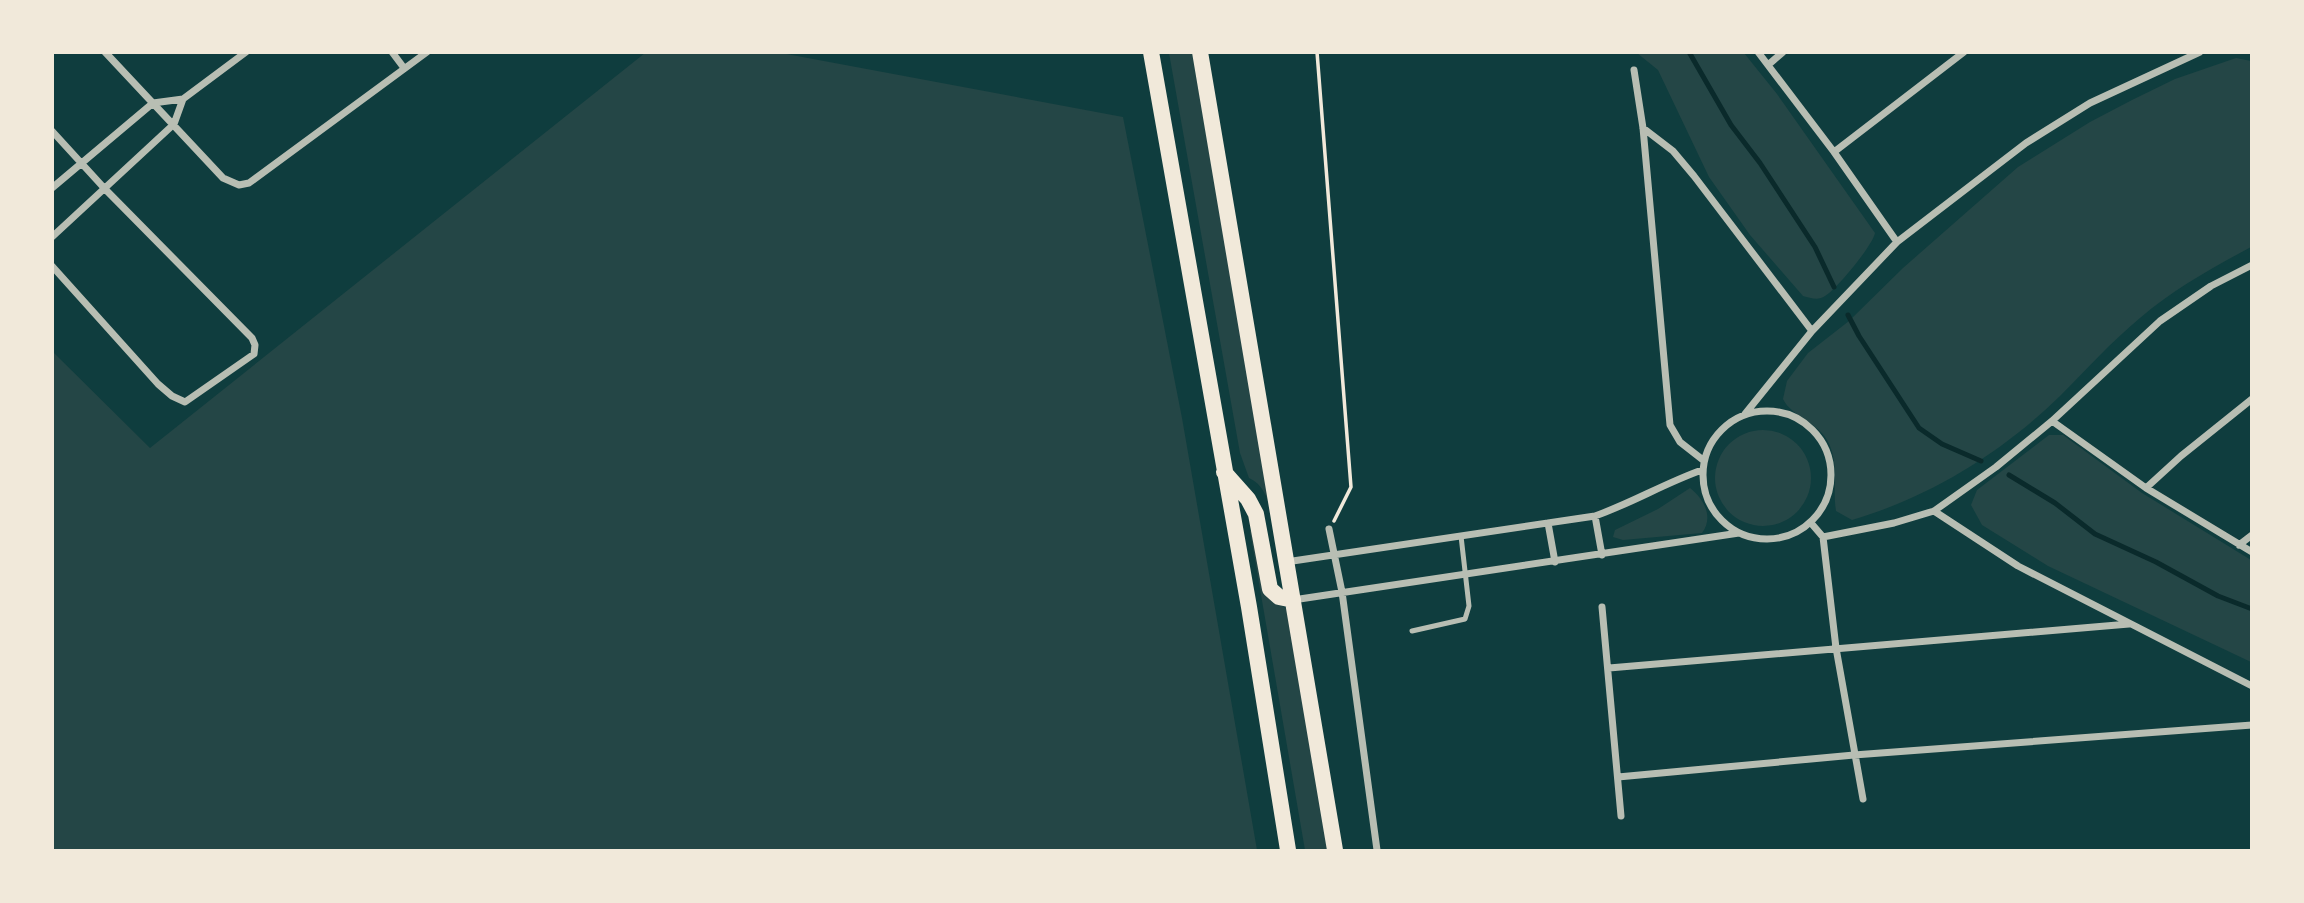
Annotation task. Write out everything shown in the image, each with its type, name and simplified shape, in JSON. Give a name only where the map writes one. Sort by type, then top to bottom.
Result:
[{"type":"main road","points":[[1151,52],[1249,607],[1288,850]]},
{"type":"main road","points":[[1200,52],[1335,850]]},
{"type":"main road","points":[[1223,470],[1248,499],[1256,514],[1270,589],[1279,597],[1293,600]]},
{"type":"street","points":[[104,52],[223,178],[244,185],[427,52]]},
{"type":"street","points":[[52,188],[153,103],[183,99],[246,52]]},
{"type":"street","points":[[392,52],[404,68]]},
{"type":"street","points":[[1758,52],[1834,152],[1897,242]]},
{"type":"street","points":[[1768,65],[1783,52]]},
{"type":"street","points":[[1834,152],[1964,52]]},
{"type":"street","points":[[1745,414],[1768,411],[1790,415],[1809,427],[1823,444],[1831,466],[1830,488],[1822,509],[1811,523],[1799,532],[1779,539],[1759,540],[1739,534],[1721,521],[1709,503],[1702,470],[1703,460],[1713,439],[1722,428],[1745,414],[1812,331],[1897,242],[2037,136],[2090,103],[2200,52]]},
{"type":"street","points":[[1634,70],[1643,128],[1670,425],[1680,442],[1703,460]]},
{"type":"street","points":[[52,237],[174,124],[183,99]]},
{"type":"street","points":[[1643,128],[1673,151],[1694,176],[1812,331]]},
{"type":"street","points":[[52,131],[105,189],[252,338],[256,345],[254,354],[185,402],[172,396],[158,384],[52,267]]},
{"type":"street","points":[[1823,537],[1894,523],[1934,511],[1978,481],[2052,421],[2160,321],[2211,286],[2252,265]]},
{"type":"street","points":[[2146,488],[2252,399]]},
{"type":"street","points":[[2052,421],[2146,488],[2252,552]]},
{"type":"street","points":[[1285,562],[1595,516],[1630,504],[1675,480],[1702,470]]},
{"type":"street","points":[[1934,511],[2018,566],[2252,686]]},
{"type":"street","points":[[1595,516],[1601,555]]},
{"type":"street","points":[[1548,523],[1555,562]]},
{"type":"street","points":[[1811,523],[1823,537],[1836,648],[1863,799]]},
{"type":"street","points":[[1329,529],[1342,592],[1377,850]]},
{"type":"street","points":[[1293,600],[1739,534]]},
{"type":"street","points":[[2239,545],[2252,535]]},
{"type":"street","points":[[1602,607],[1621,816]]},
{"type":"street","points":[[1609,668],[2129,624]]},
{"type":"street","points":[[1618,777],[1854,755],[2252,725]]},
{"type":"lane","points":[[1412,631],[1465,619],[1469,606],[1461,536]]},
{"type":"path","points":[[1318,52],[1351,487],[1329,529]]},
{"type":"shaded area","points":[[645,53],[781,53],[1123,117],[1182,418],[1257,850],[53,850],[53,352],[150,448]]},
{"type":"shaded area","points":[[1169,53],[1192,53],[1277,542],[1275,544],[1267,498],[1257,483],[1249,478],[1240,453]]},
{"type":"shaded area","points":[[1637,53],[1744,53],[1777,94],[1875,233],[1861,257],[1825,296],[1814,299],[1803,296],[1750,235],[1709,177],[1658,70]]},
{"type":"shaded area","points":[[2236,58],[2251,61],[2251,247],[2153,307],[2038,417],[1964,471],[1909,499],[1852,520],[1836,511],[1835,466],[1827,440],[1783,399],[1787,381],[1808,353],[1849,321],[1903,268],[2018,167],[2090,122],[2132,100],[2175,79]]},
{"type":"shaded area","points":[[1763,430],[1781,434],[1797,444],[1807,460],[1811,478],[1807,496],[1797,512],[1781,522],[1763,526],[1745,522],[1729,512],[1719,496],[1715,478],[1719,460],[1729,444],[1745,434]]},
{"type":"shaded area","points":[[2049,435],[2063,435],[2142,493],[2251,560],[2251,662],[2048,566],[1982,525],[1971,505],[1977,490]]},
{"type":"shaded area","points":[[1690,488],[1706,509],[1706,527],[1702,533],[1623,540],[1613,537],[1615,530],[1658,509]]},
{"type":"shaded area","points":[[1250,531],[1263,594],[1287,609],[1327,850],[1305,850]]},
{"type":"waterway","points":[[1689,52],[1731,125],[1760,163],[1815,247],[1834,287]]},
{"type":"waterway","points":[[1848,315],[1919,428],[1942,444],[1981,461]]},
{"type":"waterway","points":[[2009,475],[2055,503],[2095,534],[2156,562],[2218,596],[2252,609]]}]
